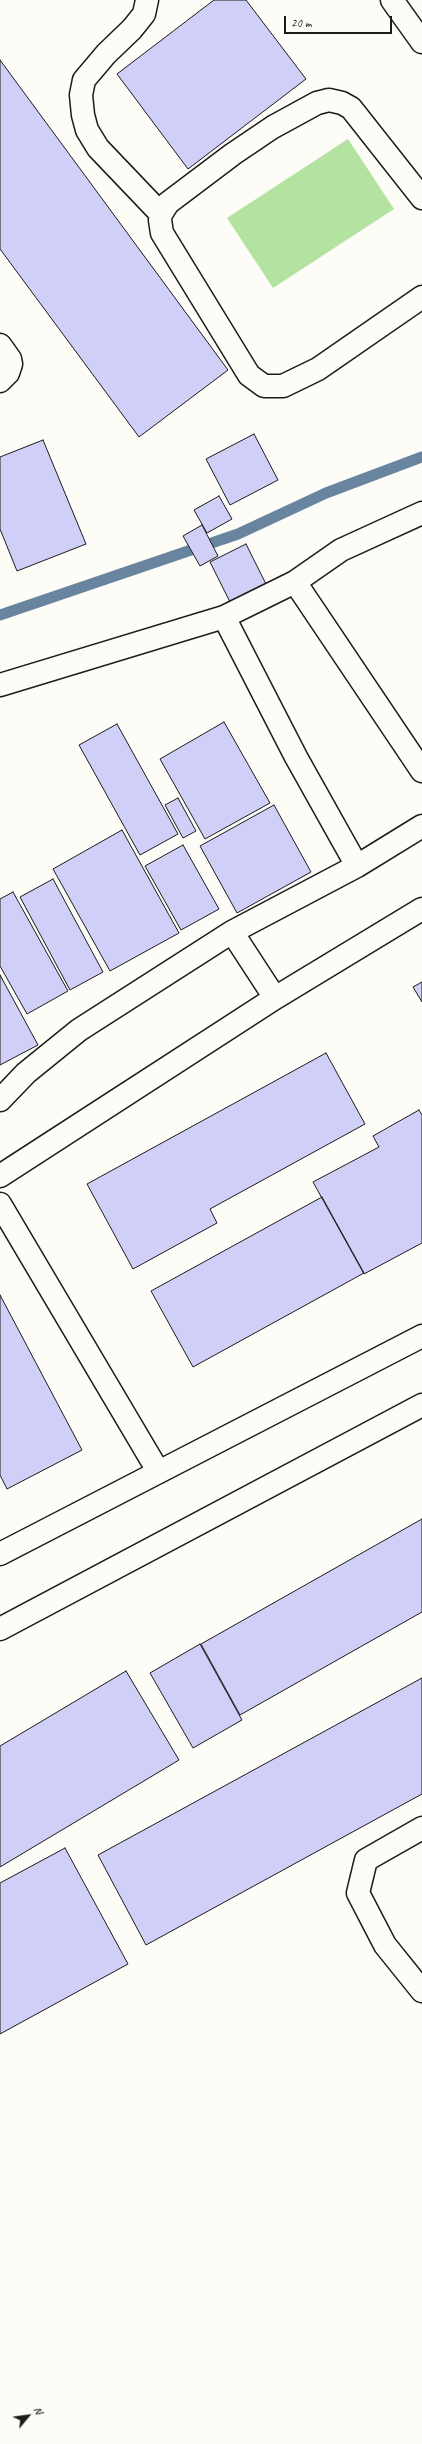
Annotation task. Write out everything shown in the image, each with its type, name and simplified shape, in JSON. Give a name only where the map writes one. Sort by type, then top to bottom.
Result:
[{"type":"main road","points":[[148,0],[144,14],[132,29],[106,54],[84,80],[81,95],[83,115],[87,130],[98,148],[161,214]]},
{"type":"main road","points":[[392,0],[422,42]]},
{"type":"main road","points":[[422,198],[351,108],[342,103],[329,100],[317,103],[273,127],[239,150],[168,203],[161,214],[162,233],[249,375],[264,386],[284,386],[318,369],[422,297]]},
{"type":"main road","points":[[0,345],[10,358],[11,364],[8,373],[0,381]]},
{"type":"main road","points":[[0,685],[224,616],[295,582],[341,550],[422,513]]},
{"type":"main road","points":[[295,582],[422,771]]},
{"type":"main road","points":[[224,616],[296,757],[357,866]]},
{"type":"main road","points":[[0,1100],[26,1074],[79,1030],[232,932],[357,866],[422,826]]},
{"type":"main road","points":[[0,1176],[275,998],[422,909]]},
{"type":"main road","points":[[232,932],[275,998]]},
{"type":"main road","points":[[0,1204],[158,1471]]},
{"type":"main road","points":[[0,1554],[158,1471],[422,1336]]},
{"type":"main road","points":[[0,1629],[422,1405]]},
{"type":"main road","points":[[422,1828],[366,1860],[358,1893],[385,1945],[422,1991]]},
{"type":"green space","points":[[348,139],[394,209],[273,288],[227,218]]},
{"type":"building","points":[[214,0],[246,0],[306,79],[188,169],[117,74]]},
{"type":"building","points":[[0,60],[228,370],[139,437],[0,249]]},
{"type":"building","points":[[254,434],[278,480],[230,505],[206,459]]},
{"type":"building","points":[[43,440],[86,544],[17,571],[0,529],[0,457]]},
{"type":"building","points":[[219,496],[232,519],[207,533],[194,510]]},
{"type":"building","points":[[202,525],[218,556],[200,566],[183,536]]},
{"type":"building","points":[[246,544],[269,590],[233,608],[210,562]]},
{"type":"building","points":[[224,722],[270,803],[205,839],[160,759]]},
{"type":"building","points":[[117,724],[178,834],[140,855],[79,745]]},
{"type":"building","points":[[178,798],[196,831],[183,838],[165,805]]},
{"type":"building","points":[[274,805],[311,872],[237,913],[200,846]]},
{"type":"building","points":[[122,830],[179,933],[110,971],[53,869]]},
{"type":"building","points":[[183,845],[219,909],[181,930],[145,866]]},
{"type":"building","points":[[53,879],[103,972],[70,990],[20,897]]},
{"type":"building","points":[[13,892],[68,991],[27,1014],[0,966],[0,899]]},
{"type":"building","points":[[0,975],[38,1045],[0,1065]]},
{"type":"building","points":[[422,982],[422,1002],[413,987]]},
{"type":"building","points":[[326,1053],[365,1124],[210,1209],[217,1223],[133,1269],[87,1184]]},
{"type":"building","points":[[419,1110],[422,1115],[422,1243],[364,1274],[313,1182],[379,1147],[373,1136]]},
{"type":"building","points":[[322,1197],[364,1273],[193,1367],[151,1291]]},
{"type":"building","points":[[0,1295],[82,1450],[7,1489],[0,1475]]},
{"type":"building","points":[[422,1519],[422,1612],[240,1715],[201,1644]]},
{"type":"building","points":[[200,1644],[242,1720],[193,1748],[150,1673]]},
{"type":"building","points":[[126,1671],[179,1760],[0,1867],[0,1746]]},
{"type":"building","points":[[422,1678],[422,1794],[146,1945],[98,1855]]},
{"type":"building","points":[[65,1848],[128,1964],[0,2034],[0,1883]]},
{"type":"waterway","points":[[0,615],[238,534],[326,493],[422,457]]}]
